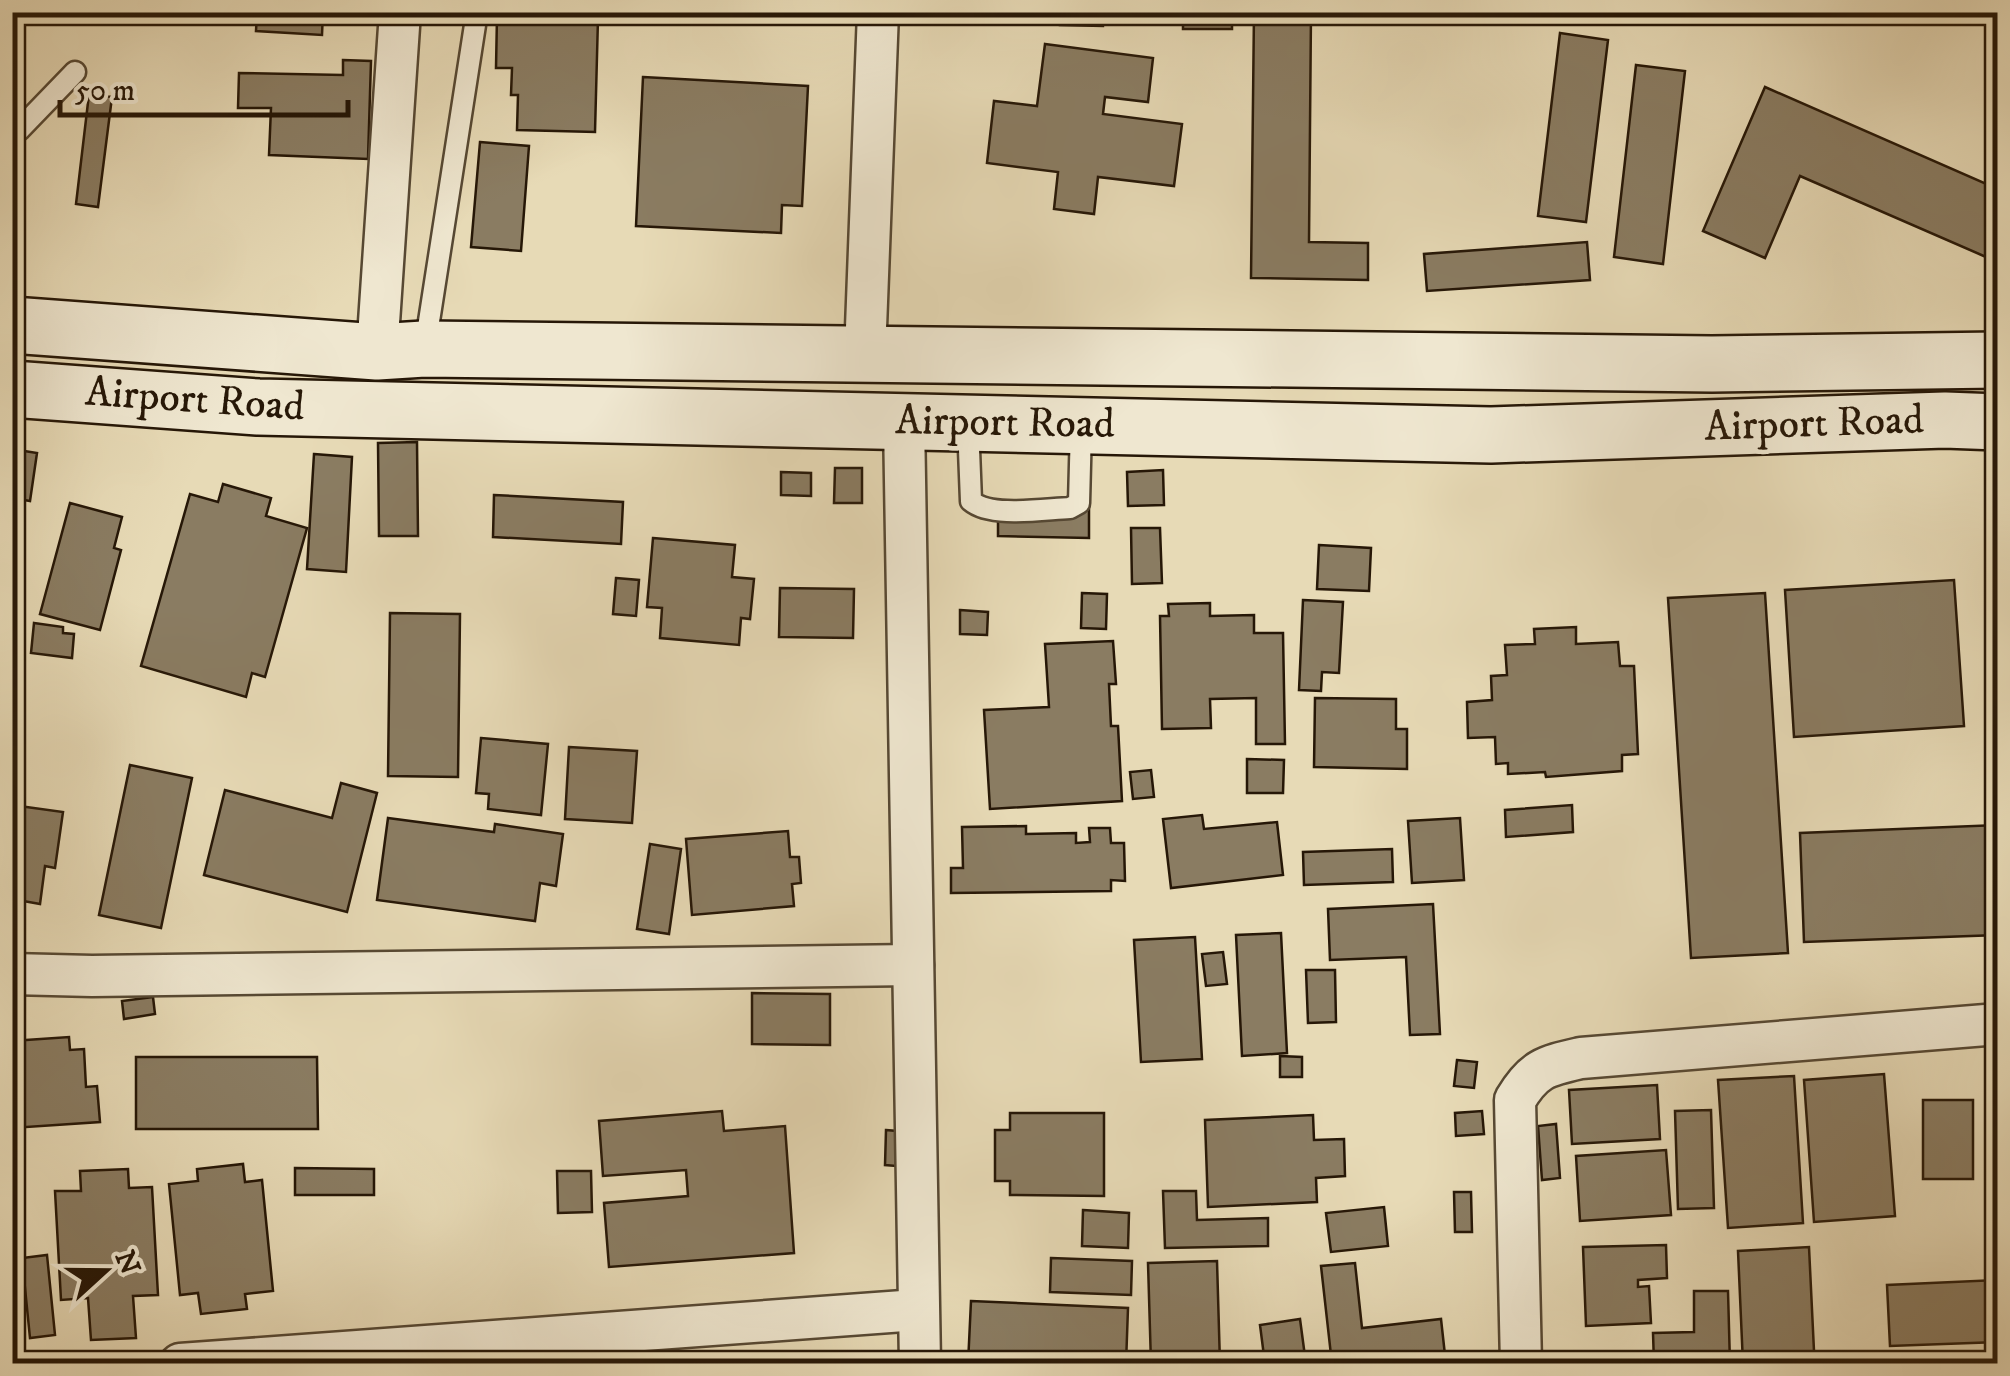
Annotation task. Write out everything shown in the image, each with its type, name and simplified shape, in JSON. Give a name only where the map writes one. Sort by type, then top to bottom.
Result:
[{"type":"main road","name":"Airport Road","points":[[12,325],[401,351],[1712,364],[1998,360]]},
{"type":"main road","name":"Airport Road","points":[[12,388],[258,407],[1491,435],[1946,420],[1998,422]]},
{"type":"street","points":[[400,12],[401,351]]},
{"type":"street","points":[[864,354],[878,12]]},
{"type":"street","points":[[904,421],[920,1364]]},
{"type":"street","points":[[12,974],[913,964]]},
{"type":"street","points":[[1521,1364],[1515,1100],[1527,1080],[1544,1067],[1581,1058],[1998,1024]]},
{"type":"street","points":[[180,1364],[917,1310]]},
{"type":"lane","points":[[401,351],[475,24]]},
{"type":"lane","points":[[12,132],[19,130],[75,72]]},
{"type":"lane","points":[[968,422],[971,500],[979,508],[994,510],[1070,508],[1079,503],[1082,425]]},
{"type":"building","points":[[257,12],[323,12],[322,35],[256,31]]},
{"type":"building","points":[[1061,12],[1104,12],[1103,26],[1060,25]]},
{"type":"building","points":[[1183,12],[1232,12],[1232,29],[1183,29]]},
{"type":"building","points":[[1254,12],[1311,12],[1309,242],[1368,243],[1368,280],[1251,278]]},
{"type":"building","points":[[497,16],[598,18],[595,132],[517,130],[518,95],[511,95],[512,68],[496,68]]},
{"type":"building","points":[[1560,33],[1608,40],[1586,222],[1538,216]]},
{"type":"building","points":[[1045,44],[1153,58],[1148,102],[1105,97],[1103,114],[1182,124],[1174,186],[1098,177],[1094,214],[1054,209],[1058,172],[987,163],[994,101],[1037,106]]},
{"type":"building","points":[[343,60],[371,61],[368,159],[269,155],[271,108],[238,108],[239,73],[343,75]]},
{"type":"building","points":[[1636,65],[1685,71],[1663,264],[1614,257]]},
{"type":"building","points":[[643,77],[808,86],[802,206],[782,205],[781,233],[636,226]]},
{"type":"building","points":[[1765,87],[1998,189],[1998,230],[1986,257],[1800,176],[1765,258],[1703,231]]},
{"type":"building","points":[[89,94],[112,97],[98,207],[76,204]]},
{"type":"building","points":[[480,142],[529,146],[521,251],[471,247]]},
{"type":"building","points":[[1587,242],[1590,280],[1427,291],[1424,254]]},
{"type":"building","points":[[417,442],[418,536],[379,536],[378,443]]},
{"type":"building","points":[[12,449],[37,453],[30,501],[12,498]]},
{"type":"building","points":[[314,454],[352,457],[346,572],[307,569]]},
{"type":"building","points":[[835,468],[862,468],[862,503],[834,503]]},
{"type":"building","points":[[1163,470],[1164,505],[1128,506],[1127,472]]},
{"type":"building","points":[[781,472],[811,473],[811,496],[781,495]]},
{"type":"building","points":[[223,484],[271,498],[266,516],[307,528],[265,677],[252,673],[246,697],[141,666],[190,494],[218,502]]},
{"type":"building","points":[[494,495],[623,502],[621,544],[493,537]]},
{"type":"building","points":[[70,503],[122,517],[114,548],[121,550],[100,630],[40,614]]},
{"type":"building","points":[[998,503],[1089,504],[1089,538],[998,536]]},
{"type":"building","points":[[1131,528],[1160,528],[1162,583],[1132,584]]},
{"type":"building","points":[[653,538],[735,545],[732,577],[754,579],[750,619],[741,618],[739,645],[660,638],[662,608],[647,607]]},
{"type":"building","points":[[1319,545],[1371,548],[1369,591],[1317,589]]},
{"type":"building","points":[[616,578],[639,580],[636,616],[613,614]]},
{"type":"building","points":[[1954,580],[1964,726],[1794,737],[1785,590]]},
{"type":"building","points":[[780,588],[854,589],[853,638],[779,637]]},
{"type":"building","points":[[1082,593],[1107,594],[1106,629],[1081,628]]},
{"type":"building","points":[[1765,593],[1788,953],[1691,958],[1668,598]]},
{"type":"building","points":[[1303,600],[1343,602],[1339,673],[1322,672],[1321,691],[1299,690]]},
{"type":"building","points":[[1210,603],[1210,616],[1254,615],[1254,633],[1283,633],[1285,744],[1256,744],[1256,698],[1210,699],[1211,728],[1162,729],[1160,616],[1169,616],[1168,604]]},
{"type":"building","points":[[960,610],[988,612],[987,635],[960,634]]},
{"type":"building","points":[[390,613],[460,614],[458,777],[388,776]]},
{"type":"building","points":[[34,623],[63,627],[63,633],[74,634],[72,658],[31,653]]},
{"type":"building","points":[[1576,627],[1576,644],[1618,642],[1620,666],[1634,666],[1638,754],[1622,755],[1622,771],[1546,777],[1545,772],[1508,774],[1508,763],[1496,764],[1495,737],[1468,738],[1467,702],[1492,700],[1491,676],[1507,675],[1505,645],[1535,644],[1534,629]]},
{"type":"building","points":[[1113,641],[1116,684],[1109,684],[1111,726],[1118,726],[1122,801],[990,809],[984,710],[1049,707],[1045,644]]},
{"type":"building","points":[[1315,698],[1396,699],[1396,729],[1407,729],[1407,769],[1314,767]]},
{"type":"building","points":[[481,738],[548,744],[541,815],[488,809],[489,794],[476,793]]},
{"type":"building","points":[[569,747],[637,751],[632,823],[565,819]]},
{"type":"building","points":[[1247,759],[1284,760],[1283,793],[1247,793]]},
{"type":"building","points":[[130,765],[192,778],[161,928],[99,915]]},
{"type":"building","points":[[1151,770],[1154,797],[1133,799],[1130,772]]},
{"type":"building","points":[[341,783],[377,793],[347,912],[204,875],[225,790],[332,818]]},
{"type":"building","points":[[12,805],[63,812],[55,868],[45,866],[40,904],[12,899]]},
{"type":"building","points":[[1572,805],[1573,832],[1506,837],[1505,810]]},
{"type":"building","points":[[1202,815],[1204,829],[1277,822],[1283,875],[1171,888],[1163,819]]},
{"type":"building","points":[[388,818],[494,832],[495,824],[563,834],[556,886],[540,883],[535,921],[377,900]]},
{"type":"building","points":[[1460,818],[1464,880],[1412,883],[1408,821]]},
{"type":"building","points":[[1998,825],[1998,935],[1804,942],[1800,833]]},
{"type":"building","points":[[1026,826],[1026,834],[1076,833],[1076,843],[1090,842],[1089,828],[1110,828],[1111,843],[1124,843],[1125,881],[1111,880],[1111,891],[951,893],[951,868],[963,868],[962,827]]},
{"type":"building","points":[[788,831],[790,857],[799,857],[801,883],[792,884],[794,906],[692,915],[686,839]]},
{"type":"building","points":[[650,844],[681,849],[669,934],[637,929]]},
{"type":"building","points":[[1392,849],[1393,882],[1304,885],[1303,852]]},
{"type":"building","points":[[1433,904],[1440,1034],[1410,1035],[1406,957],[1330,960],[1328,909]]},
{"type":"building","points":[[1281,933],[1287,1053],[1242,1056],[1236,935]]},
{"type":"building","points":[[1195,937],[1202,1059],[1141,1062],[1134,940]]},
{"type":"building","points":[[1223,952],[1227,984],[1206,986],[1202,954]]},
{"type":"building","points":[[1306,970],[1335,970],[1336,1022],[1308,1023]]},
{"type":"building","points":[[752,993],[830,994],[830,1045],[752,1044]]},
{"type":"building","points":[[153,997],[155,1014],[124,1019],[122,1001]]},
{"type":"building","points":[[69,1037],[70,1050],[84,1049],[86,1087],[97,1086],[100,1122],[12,1128],[12,1041]]},
{"type":"building","points":[[1280,1056],[1302,1057],[1302,1077],[1280,1077]]},
{"type":"building","points":[[136,1057],[317,1057],[318,1129],[136,1129]]},
{"type":"building","points":[[1457,1060],[1477,1062],[1474,1088],[1454,1086]]},
{"type":"building","points":[[1884,1074],[1895,1216],[1814,1222],[1804,1080]]},
{"type":"building","points":[[1794,1076],[1803,1223],[1728,1228],[1718,1080]]},
{"type":"building","points":[[1657,1085],[1660,1139],[1572,1144],[1569,1090]]},
{"type":"building","points":[[1988,1092],[1998,1092],[1998,1166],[1987,1165]]},
{"type":"building","points":[[1923,1100],[1973,1100],[1973,1179],[1923,1179]]},
{"type":"building","points":[[1711,1110],[1714,1208],[1678,1209],[1675,1111]]},
{"type":"building","points":[[722,1111],[724,1131],[785,1126],[794,1253],[609,1267],[604,1203],[688,1196],[686,1170],[603,1176],[599,1121]]},
{"type":"building","points":[[1482,1111],[1484,1134],[1456,1136],[1455,1113]]},
{"type":"building","points":[[1010,1113],[1104,1113],[1104,1196],[1010,1195],[1010,1181],[995,1181],[995,1130],[1010,1130]]},
{"type":"building","points":[[1313,1115],[1314,1140],[1344,1139],[1345,1176],[1316,1178],[1317,1202],[1208,1207],[1205,1120]]},
{"type":"building","points":[[1556,1124],[1560,1178],[1542,1180],[1538,1126]]},
{"type":"building","points":[[886,1130],[897,1131],[896,1166],[885,1165]]},
{"type":"building","points":[[1666,1150],[1671,1215],[1580,1221],[1576,1156]]},
{"type":"building","points":[[243,1164],[245,1182],[262,1180],[273,1291],[245,1294],[247,1309],[201,1314],[198,1293],[180,1295],[169,1184],[198,1181],[197,1169]]},
{"type":"building","points":[[295,1168],[374,1169],[374,1195],[295,1195]]},
{"type":"building","points":[[128,1169],[129,1188],[152,1187],[158,1295],[133,1296],[136,1338],[91,1340],[88,1298],[61,1300],[55,1191],[81,1191],[80,1171]]},
{"type":"building","points":[[557,1171],[591,1171],[592,1212],[558,1213]]},
{"type":"building","points":[[1163,1191],[1196,1191],[1197,1220],[1268,1218],[1268,1246],[1165,1248]]},
{"type":"building","points":[[1454,1192],[1471,1192],[1472,1232],[1455,1232]]},
{"type":"building","points":[[1384,1207],[1388,1246],[1331,1252],[1326,1213]]},
{"type":"building","points":[[1083,1210],[1129,1213],[1128,1248],[1082,1246]]},
{"type":"building","points":[[1666,1245],[1667,1278],[1638,1280],[1638,1287],[1649,1286],[1651,1323],[1586,1326],[1583,1247]]},
{"type":"building","points":[[1809,1247],[1814,1351],[1769,1353],[1770,1364],[1743,1364],[1738,1251]]},
{"type":"building","points":[[47,1255],[55,1335],[30,1338],[22,1258]]},
{"type":"building","points":[[1051,1258],[1132,1261],[1131,1295],[1050,1292]]},
{"type":"building","points":[[1217,1261],[1220,1364],[1151,1364],[1148,1263]]},
{"type":"building","points":[[1355,1263],[1362,1328],[1441,1319],[1446,1364],[1332,1364],[1321,1266]]},
{"type":"building","points":[[1997,1280],[1998,1342],[1890,1346],[1887,1285]]},
{"type":"building","points":[[1694,1291],[1728,1291],[1730,1364],[1654,1364],[1653,1333],[1694,1332]]},
{"type":"building","points":[[971,1301],[1128,1308],[1126,1364],[968,1364]]},
{"type":"building","points":[[1300,1319],[1306,1364],[1265,1364],[1260,1325]]}]
